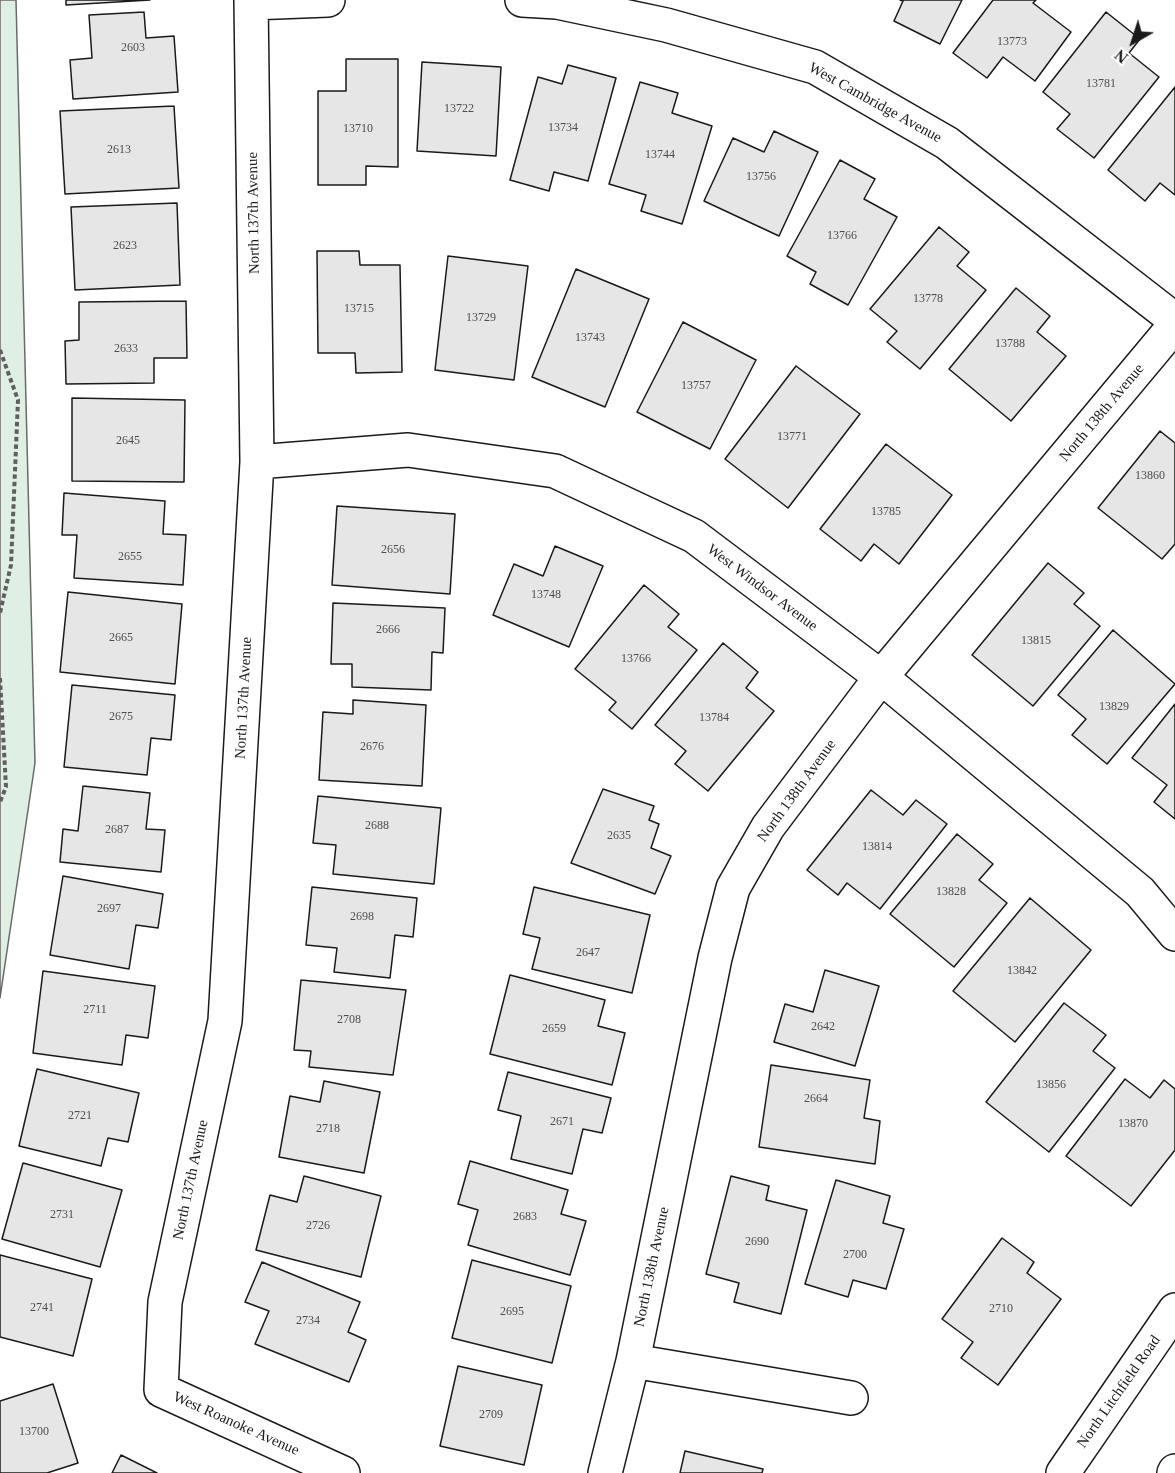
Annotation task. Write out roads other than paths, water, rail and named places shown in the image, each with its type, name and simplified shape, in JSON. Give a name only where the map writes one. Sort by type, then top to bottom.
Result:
[{"type":"street","points":[[251,2],[328,0]]},
{"type":"street","name":"West Cambridge Avenue","points":[[522,0],[557,2],[666,25],[815,67],[947,143],[1175,320]]},
{"type":"street","name":"North 137th Avenue","points":[[160,1390],[165,1302],[225,1021],[257,462],[251,2]]},
{"type":"street","name":"North 138th Avenue","points":[[605,1473],[633,1361],[714,958],[733,888],[768,827],[881,677],[1175,325]]},
{"type":"street","name":"West Windsor Avenue","points":[[257,462],[408,450],[555,471],[694,536],[881,677],[1140,892],[1175,934]]},
{"type":"street","name":"North Litchfield Road","points":[[1063,1473],[1175,1310]]},
{"type":"street","points":[[633,1361],[850,1398]]},
{"type":"street","name":"West Roanoke Avenue","points":[[160,1390],[343,1473]]}]
